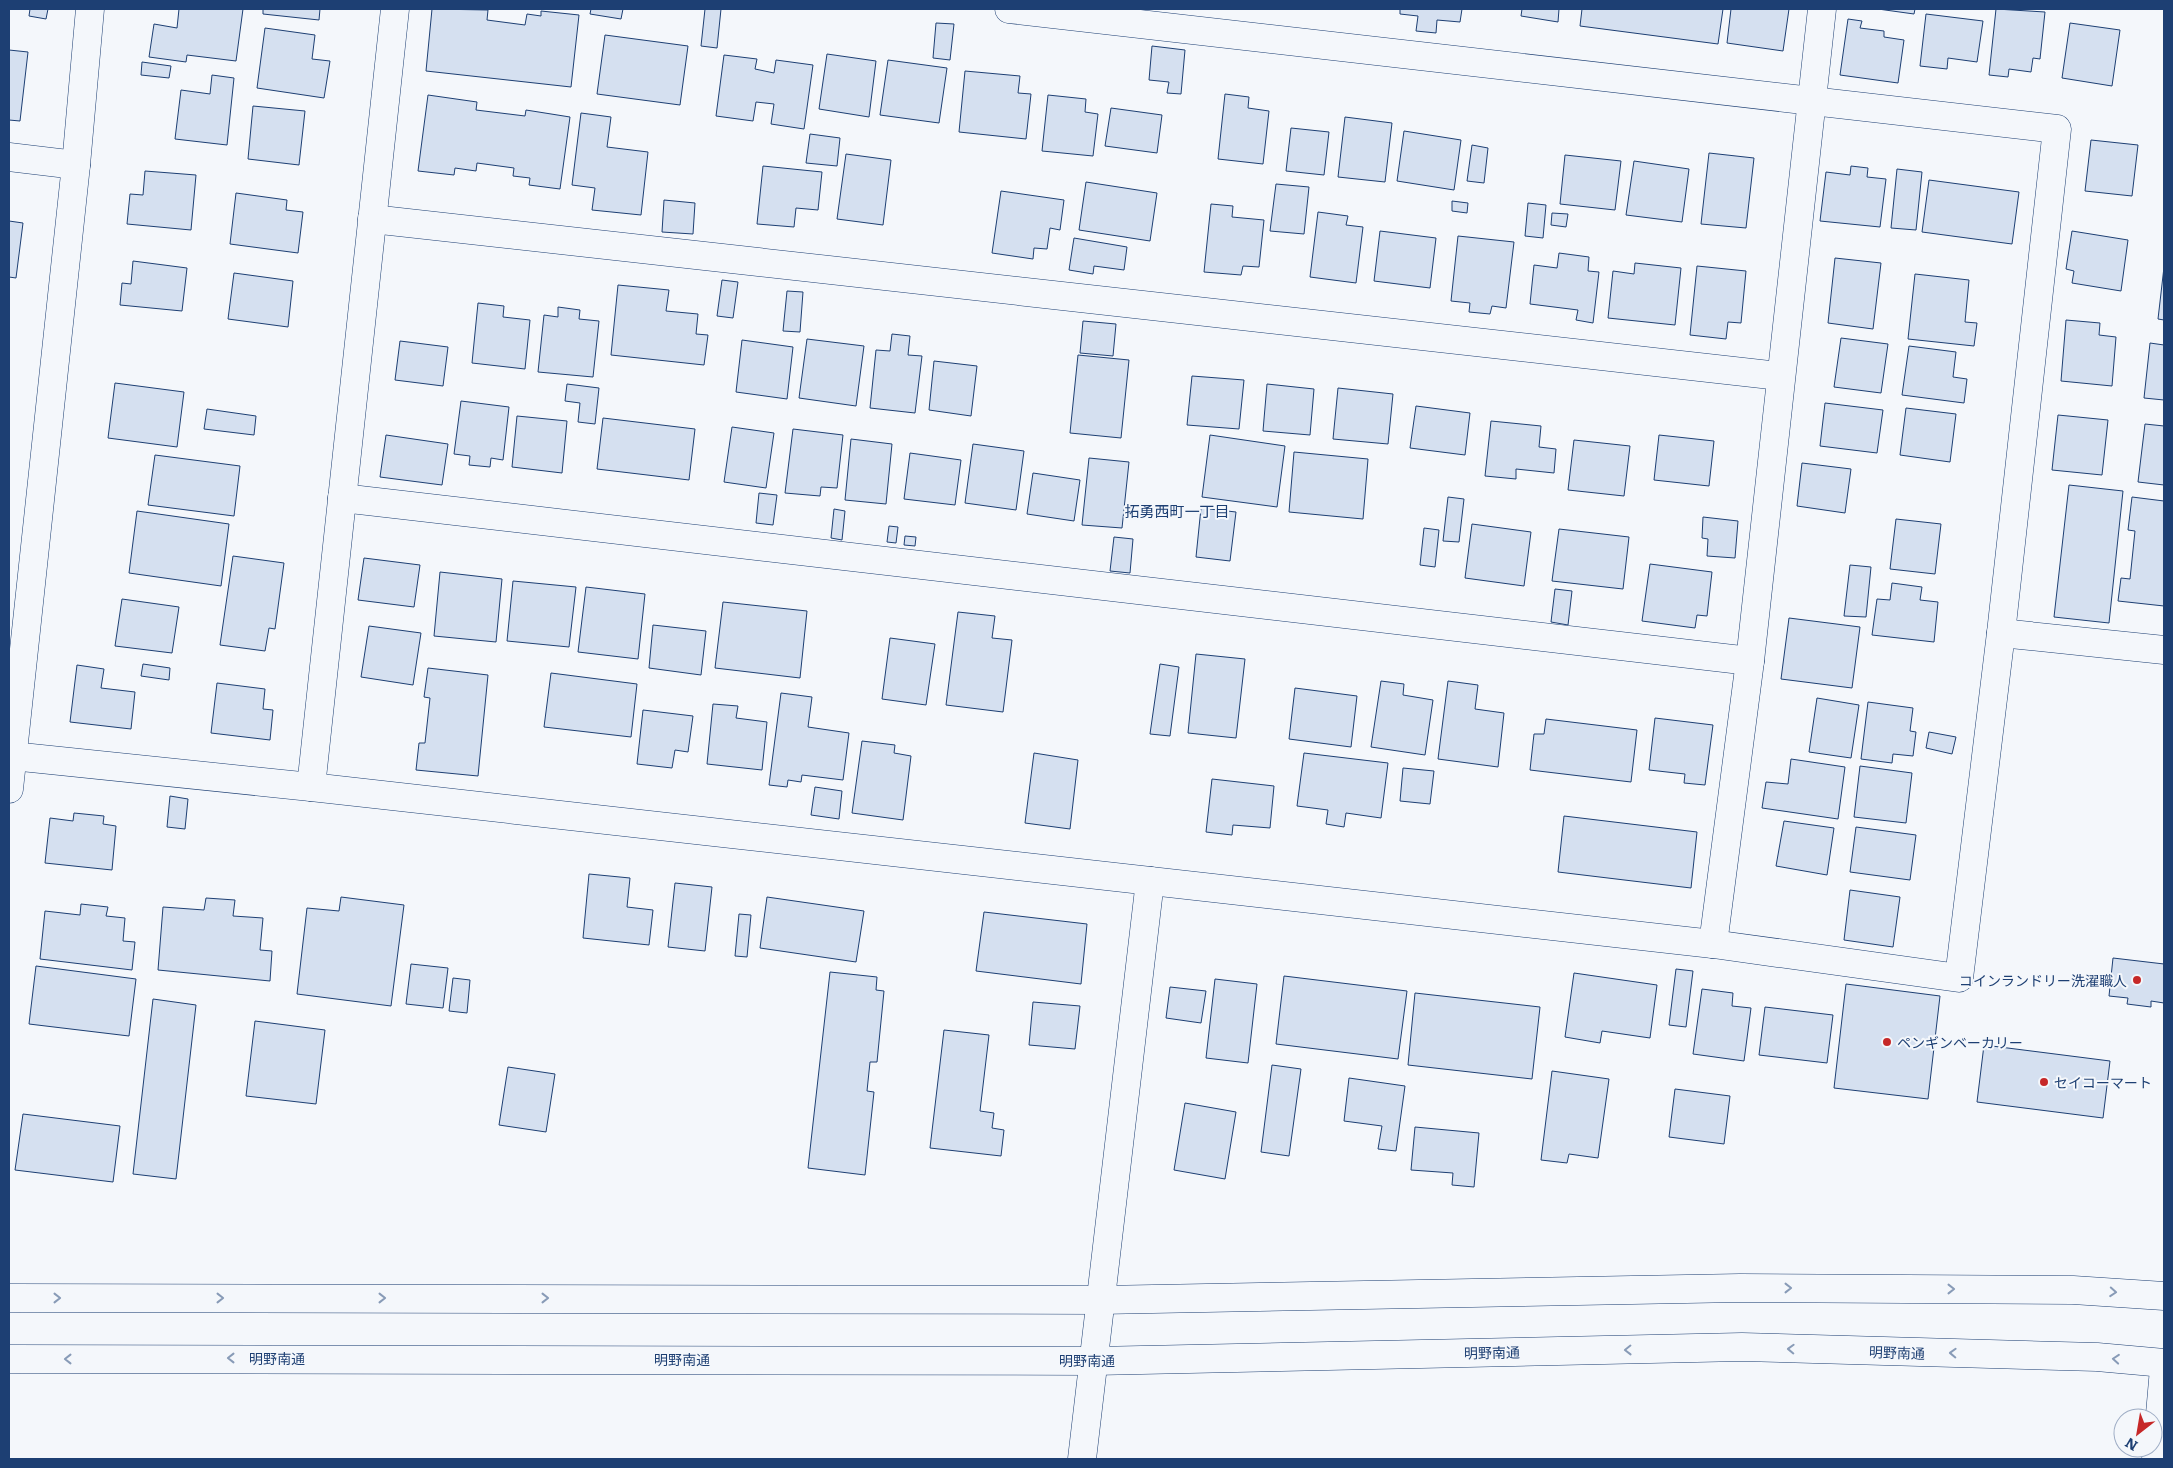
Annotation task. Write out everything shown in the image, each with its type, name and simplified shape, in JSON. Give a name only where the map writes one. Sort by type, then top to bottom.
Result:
[{"type":"street","points":[[9,789],[76,165],[90,9]]},
{"type":"street","points":[[311,787],[395,9]]},
{"type":"street","points":[[12,756],[311,787],[1713,944],[1959,978],[2001,633],[2057,129],[1009,9]]},
{"type":"street","points":[[1713,944],[1750,661],[1822,9]]},
{"type":"street","points":[[9,157],[76,165]]},
{"type":"street","points":[[372,219],[1780,376]]},
{"type":"street","points":[[342,498],[1750,661]]},
{"type":"street","points":[[2001,633],[2164,650]]},
{"type":"street","points":[[1082,1459],[1150,881]]},
{"type":"street","points":[[9,1298],[1100,1300],[1740,1288],[2073,1290],[2164,1296]]},
{"type":"street","name":"明野南通","points":[[9,1359],[1094,1361],[1742,1347],[2087,1357],[2164,1363]]},
{"type":"street","points":[[2156,1459],[2164,1369]]},
{"type":"building","points":[[30,9],[48,9],[46,19],[29,16]]},
{"type":"building","points":[[179,9],[243,9],[236,61],[187,55],[186,62],[149,57],[154,24],[177,28]]},
{"type":"building","points":[[263,9],[320,9],[319,20],[263,14]]},
{"type":"building","points":[[432,9],[488,10],[487,20],[525,25],[527,14],[541,16],[541,11],[579,15],[571,87],[426,71]]},
{"type":"building","points":[[591,9],[623,9],[621,19],[590,14]]},
{"type":"building","points":[[705,9],[721,9],[717,48],[701,46]]},
{"type":"building","points":[[1400,9],[1462,9],[1460,22],[1437,20],[1436,33],[1416,31],[1418,16],[1400,14]]},
{"type":"building","points":[[1522,9],[1559,9],[1558,22],[1521,16]]},
{"type":"building","points":[[1582,9],[1723,9],[1718,44],[1580,26]]},
{"type":"building","points":[[1731,9],[1789,9],[1783,51],[1727,43]]},
{"type":"building","points":[[1878,9],[1915,9],[1914,14]]},
{"type":"building","points":[[1996,9],[2045,12],[2040,59],[2033,58],[2031,72],[2009,69],[2008,77],[1989,75]]},
{"type":"building","points":[[1926,14],[1983,21],[1977,62],[1948,58],[1947,69],[1920,66]]},
{"type":"building","points":[[1848,19],[1862,21],[1860,28],[1884,31],[1884,37],[1904,40],[1898,83],[1840,75]]},
{"type":"building","points":[[936,23],[954,24],[950,60],[933,58]]},
{"type":"building","points":[[2070,23],[2120,30],[2112,86],[2062,78]]},
{"type":"building","points":[[265,28],[315,35],[312,59],[330,61],[324,98],[257,88]]},
{"type":"building","points":[[605,35],[688,46],[680,105],[597,94]]},
{"type":"building","points":[[1152,46],[1185,50],[1181,94],[1167,93],[1169,82],[1149,80]]},
{"type":"building","points":[[9,50],[28,52],[20,121],[9,120]]},
{"type":"building","points":[[827,54],[876,61],[869,117],[819,109]]},
{"type":"building","points":[[724,55],[757,59],[755,69],[774,73],[776,60],[813,65],[804,129],[771,124],[774,104],[756,102],[753,121],[716,116]]},
{"type":"building","points":[[888,60],[947,68],[939,123],[880,115]]},
{"type":"building","points":[[142,62],[171,66],[169,78],[141,75]]},
{"type":"building","points":[[965,71],[1020,76],[1018,93],[1031,94],[1026,139],[959,132]]},
{"type":"building","points":[[212,75],[234,78],[227,145],[175,139],[181,90],[210,94]]},
{"type":"building","points":[[1225,94],[1249,97],[1248,108],[1269,111],[1263,164],[1218,159]]},
{"type":"building","points":[[428,95],[477,102],[476,110],[525,116],[526,110],[570,117],[560,189],[529,185],[530,178],[513,176],[514,168],[477,163],[476,171],[455,168],[454,175],[418,171]]},
{"type":"building","points":[[1048,95],[1086,99],[1085,112],[1098,114],[1093,156],[1042,151]]},
{"type":"building","points":[[253,106],[305,111],[299,165],[248,159]]},
{"type":"building","points":[[1111,108],[1162,115],[1157,153],[1105,146]]},
{"type":"building","points":[[581,113],[611,117],[607,147],[648,152],[641,215],[592,210],[595,188],[572,185]]},
{"type":"building","points":[[1345,117],[1392,123],[1385,182],[1338,177]]},
{"type":"building","points":[[1291,128],[1329,132],[1324,175],[1286,171]]},
{"type":"building","points":[[1404,131],[1461,140],[1454,190],[1397,181]]},
{"type":"building","points":[[810,134],[840,138],[837,166],[806,163]]},
{"type":"building","points":[[2091,140],[2138,145],[2132,196],[2085,191]]},
{"type":"building","points":[[1472,145],[1488,148],[1484,183],[1467,181]]},
{"type":"building","points":[[1709,153],[1754,158],[1746,228],[1701,224]]},
{"type":"building","points":[[846,154],[891,160],[883,225],[837,219]]},
{"type":"building","points":[[1565,155],[1621,161],[1615,210],[1560,204]]},
{"type":"building","points":[[1634,161],[1689,169],[1682,222],[1626,215]]},
{"type":"building","points":[[763,166],[822,172],[818,210],[796,208],[794,227],[757,224]]},
{"type":"building","points":[[1851,166],[1868,168],[1867,177],[1886,179],[1880,227],[1820,221],[1826,172],[1850,175]]},
{"type":"building","points":[[1897,169],[1922,172],[1916,230],[1891,228]]},
{"type":"building","points":[[145,171],[196,175],[191,230],[127,224],[130,194],[143,195]]},
{"type":"building","points":[[1929,180],[2019,192],[2012,244],[1922,232]]},
{"type":"building","points":[[1086,182],[1157,193],[1150,241],[1079,230]]},
{"type":"building","points":[[1276,184],[1309,187],[1304,234],[1270,231]]},
{"type":"building","points":[[1001,191],[1064,200],[1060,230],[1050,228],[1047,249],[1034,248],[1033,259],[992,253]]},
{"type":"building","points":[[236,193],[287,200],[286,210],[303,212],[298,253],[230,244]]},
{"type":"building","points":[[664,200],[695,203],[693,234],[662,232]]},
{"type":"building","points":[[1452,201],[1468,203],[1467,213],[1452,211]]},
{"type":"building","points":[[1528,203],[1546,205],[1543,238],[1525,236]]},
{"type":"building","points":[[1211,204],[1233,206],[1232,217],[1264,220],[1259,267],[1243,266],[1241,275],[1204,272]]},
{"type":"building","points":[[1318,212],[1348,216],[1346,225],[1363,227],[1356,283],[1310,277]]},
{"type":"building","points":[[1552,213],[1568,214],[1566,227],[1551,225]]},
{"type":"building","points":[[9,221],[23,223],[16,278],[9,277]]},
{"type":"building","points":[[1380,231],[1436,238],[1430,288],[1374,281]]},
{"type":"building","points":[[2072,231],[2128,240],[2121,291],[2072,283],[2074,271],[2066,269]]},
{"type":"building","points":[[1458,236],[1514,242],[1506,308],[1492,306],[1490,314],[1469,312],[1470,303],[1451,301]]},
{"type":"building","points":[[1074,238],[1127,247],[1124,270],[1094,266],[1093,274],[1069,270]]},
{"type":"building","points":[[1559,253],[1589,257],[1588,271],[1599,272],[1593,323],[1576,320],[1578,310],[1530,304],[1534,265],[1557,268]]},
{"type":"building","points":[[1835,258],[1881,263],[1873,329],[1828,323]]},
{"type":"building","points":[[133,261],[187,268],[182,311],[120,305],[122,283],[131,284]]},
{"type":"building","points":[[1635,263],[1681,268],[1675,325],[1608,318],[1613,271],[1634,274]]},
{"type":"building","points":[[1697,266],[1746,271],[1741,323],[1728,322],[1726,339],[1690,335]]},
{"type":"building","points":[[2164,267],[2164,320],[2158,319]]},
{"type":"building","points":[[234,273],[293,281],[288,327],[228,319]]},
{"type":"building","points":[[1915,274],[1969,280],[1965,322],[1977,323],[1974,346],[1908,339]]},
{"type":"building","points":[[722,280],[738,282],[733,318],[717,316]]},
{"type":"building","points":[[618,285],[669,290],[666,311],[698,314],[696,334],[708,335],[704,365],[611,355]]},
{"type":"building","points":[[787,291],[803,292],[800,332],[783,331]]},
{"type":"building","points":[[478,303],[504,306],[503,317],[530,320],[525,369],[472,363]]},
{"type":"building","points":[[558,307],[580,310],[579,319],[599,321],[593,377],[538,372],[544,315],[558,317]]},
{"type":"building","points":[[2066,320],[2100,323],[2099,335],[2116,337],[2112,386],[2061,381]]},
{"type":"building","points":[[1083,321],[1116,324],[1113,356],[1080,353]]},
{"type":"building","points":[[892,334],[910,336],[908,355],[922,356],[915,413],[870,408],[876,350],[890,351]]},
{"type":"building","points":[[1841,338],[1888,344],[1881,393],[1834,387]]},
{"type":"building","points":[[807,339],[864,346],[856,406],[799,398]]},
{"type":"building","points":[[742,340],[793,347],[787,399],[736,392]]},
{"type":"building","points":[[400,341],[448,347],[443,386],[395,380]]},
{"type":"building","points":[[2150,343],[2164,345],[2164,400],[2144,398]]},
{"type":"building","points":[[1909,346],[1956,352],[1953,377],[1967,379],[1964,403],[1902,395]]},
{"type":"building","points":[[1078,355],[1129,360],[1121,438],[1070,433]]},
{"type":"building","points":[[934,361],[977,366],[971,416],[929,410]]},
{"type":"building","points":[[1192,376],[1244,380],[1239,429],[1187,425]]},
{"type":"building","points":[[115,383],[184,392],[177,447],[108,438]]},
{"type":"building","points":[[567,384],[599,388],[595,424],[578,422],[580,403],[565,401]]},
{"type":"building","points":[[1267,384],[1314,389],[1310,435],[1263,431]]},
{"type":"building","points":[[1338,388],[1393,394],[1388,444],[1333,439]]},
{"type":"building","points":[[461,401],[509,407],[503,460],[491,458],[490,467],[469,465],[470,456],[454,454]]},
{"type":"building","points":[[1825,403],[1883,410],[1877,453],[1820,446]]},
{"type":"building","points":[[1416,406],[1470,413],[1465,455],[1410,448]]},
{"type":"building","points":[[1906,408],[1956,414],[1950,462],[1900,455]]},
{"type":"building","points":[[207,409],[256,416],[254,435],[204,429]]},
{"type":"building","points":[[2058,415],[2108,420],[2102,475],[2052,470]]},
{"type":"building","points":[[517,416],[567,421],[562,473],[512,467]]},
{"type":"building","points":[[603,418],[695,429],[689,480],[597,469]]},
{"type":"building","points":[[1491,421],[1541,426],[1539,447],[1556,449],[1554,473],[1516,469],[1516,479],[1485,476]]},
{"type":"building","points":[[2145,424],[2164,426],[2164,485],[2138,482]]},
{"type":"building","points":[[732,427],[774,433],[766,488],[724,482]]},
{"type":"building","points":[[793,429],[843,435],[837,488],[821,487],[820,496],[785,493]]},
{"type":"building","points":[[386,435],[448,444],[442,485],[380,477]]},
{"type":"building","points":[[1210,435],[1285,446],[1277,507],[1202,497]]},
{"type":"building","points":[[1659,435],[1714,441],[1709,486],[1654,480]]},
{"type":"building","points":[[851,439],[892,444],[886,504],[845,500]]},
{"type":"building","points":[[1574,440],[1630,446],[1624,496],[1568,490]]},
{"type":"building","points":[[973,444],[1024,451],[1016,510],[965,503]]},
{"type":"building","points":[[1294,452],[1368,459],[1363,519],[1289,512]]},
{"type":"building","points":[[910,453],[961,460],[955,505],[904,499]]},
{"type":"building","points":[[155,455],[240,466],[234,516],[148,505]]},
{"type":"building","points":[[1089,458],[1129,462],[1122,528],[1082,525]]},
{"type":"building","points":[[1802,463],[1851,469],[1845,513],[1797,506]]},
{"type":"building","points":[[1033,473],[1080,480],[1074,521],[1027,514]]},
{"type":"building","points":[[2069,485],[2123,491],[2109,623],[2054,617]]},
{"type":"building","points":[[759,493],[777,495],[773,525],[756,523]]},
{"type":"building","points":[[1448,497],[1464,499],[1459,542],[1443,541]]},
{"type":"building","points":[[2132,497],[2164,501],[2164,606],[2118,601],[2121,578],[2130,579],[2135,531],[2128,530]]},
{"type":"building","points":[[1201,508],[1236,512],[1230,561],[1196,557]]},
{"type":"building","points":[[834,509],[845,511],[842,540],[831,538]]},
{"type":"building","points":[[137,511],[229,524],[221,586],[129,573]]},
{"type":"building","points":[[1703,517],[1738,521],[1735,558],[1707,556],[1708,539],[1702,538]]},
{"type":"building","points":[[1896,519],[1941,524],[1935,574],[1890,569]]},
{"type":"building","points":[[1472,524],[1531,532],[1524,586],[1465,578]]},
{"type":"building","points":[[889,526],[898,527],[896,543],[887,542]]},
{"type":"building","points":[[1424,528],[1439,530],[1435,567],[1420,565]]},
{"type":"building","points":[[1559,529],[1629,537],[1623,589],[1552,581]]},
{"type":"building","points":[[905,536],[916,537],[915,546],[904,545]]},
{"type":"building","points":[[1114,537],[1133,539],[1130,573],[1110,571]]},
{"type":"building","points":[[233,556],[284,563],[275,629],[269,628],[265,651],[220,645]]},
{"type":"building","points":[[364,558],[420,565],[414,607],[358,600]]},
{"type":"building","points":[[1650,564],[1712,572],[1707,616],[1697,615],[1695,628],[1642,621]]},
{"type":"building","points":[[1850,565],[1871,567],[1866,617],[1844,616]]},
{"type":"building","points":[[440,572],[502,579],[496,642],[434,636]]},
{"type":"building","points":[[513,581],[576,587],[569,647],[507,641]]},
{"type":"building","points":[[1892,583],[1922,587],[1920,600],[1938,602],[1934,642],[1872,635],[1877,599],[1890,600]]},
{"type":"building","points":[[586,587],[645,594],[638,659],[578,652]]},
{"type":"building","points":[[1555,589],[1572,591],[1568,625],[1551,622]]},
{"type":"building","points":[[122,599],[179,607],[172,653],[115,646]]},
{"type":"building","points":[[723,602],[807,611],[800,678],[715,668]]},
{"type":"building","points":[[958,612],[995,616],[992,638],[1012,640],[1003,712],[946,705]]},
{"type":"building","points":[[1789,618],[1860,627],[1852,688],[1781,679]]},
{"type":"building","points":[[653,625],[706,631],[701,675],[649,668]]},
{"type":"building","points":[[369,626],[421,633],[413,685],[361,677]]},
{"type":"building","points":[[890,638],[935,644],[926,705],[882,699]]},
{"type":"building","points":[[1196,654],[1245,659],[1236,738],[1188,733]]},
{"type":"building","points":[[143,664],[170,668],[169,680],[141,676]]},
{"type":"building","points":[[1160,664],[1179,667],[1170,736],[1150,734]]},
{"type":"building","points":[[77,665],[104,669],[101,688],[135,692],[131,729],[70,722]]},
{"type":"building","points":[[428,668],[488,675],[478,776],[416,770],[419,743],[425,743],[430,698],[424,697]]},
{"type":"building","points":[[551,673],[637,684],[631,737],[544,727]]},
{"type":"building","points":[[1381,681],[1404,684],[1403,695],[1433,700],[1425,755],[1371,747]]},
{"type":"building","points":[[1448,681],[1478,685],[1475,709],[1504,713],[1498,767],[1438,759]]},
{"type":"building","points":[[217,683],[265,689],[263,709],[273,710],[270,740],[211,733]]},
{"type":"building","points":[[1295,688],[1357,696],[1351,747],[1289,739]]},
{"type":"building","points":[[781,693],[812,697],[808,727],[849,733],[843,780],[802,775],[801,782],[788,780],[787,787],[769,785]]},
{"type":"building","points":[[1817,698],[1859,705],[1851,758],[1809,752]]},
{"type":"building","points":[[1868,702],[1913,708],[1910,731],[1916,732],[1913,756],[1893,754],[1892,763],[1861,759]]},
{"type":"building","points":[[713,704],[738,706],[736,718],[767,722],[762,770],[707,764]]},
{"type":"building","points":[[643,710],[693,716],[688,752],[675,750],[672,768],[637,764]]},
{"type":"building","points":[[1655,718],[1713,725],[1705,785],[1684,783],[1685,774],[1649,770]]},
{"type":"building","points":[[1546,719],[1637,730],[1631,782],[1530,770],[1534,734],[1544,734]]},
{"type":"building","points":[[1929,732],[1956,737],[1952,754],[1926,748]]},
{"type":"building","points":[[862,741],[895,745],[894,753],[911,756],[903,820],[852,813]]},
{"type":"building","points":[[1034,753],[1078,760],[1070,829],[1025,823]]},
{"type":"building","points":[[1304,753],[1388,763],[1381,818],[1346,813],[1344,827],[1326,824],[1328,810],[1297,806]]},
{"type":"building","points":[[1791,759],[1845,767],[1838,819],[1762,808],[1766,782],[1788,784]]},
{"type":"building","points":[[1860,766],[1912,773],[1906,823],[1854,817]]},
{"type":"building","points":[[1403,768],[1434,771],[1430,804],[1400,801]]},
{"type":"building","points":[[1212,779],[1274,786],[1270,828],[1233,825],[1232,835],[1206,832]]},
{"type":"building","points":[[815,787],[842,791],[839,819],[811,815]]},
{"type":"building","points":[[170,796],[188,799],[185,829],[167,827]]},
{"type":"building","points":[[74,813],[104,816],[103,824],[116,826],[112,870],[45,863],[50,818],[73,821]]},
{"type":"building","points":[[1564,816],[1697,832],[1691,888],[1558,872]]},
{"type":"building","points":[[1784,821],[1834,828],[1827,875],[1776,866]]},
{"type":"building","points":[[1856,827],[1916,835],[1910,880],[1850,872]]},
{"type":"building","points":[[589,874],[630,878],[627,907],[653,910],[649,945],[583,938]]},
{"type":"building","points":[[675,883],[712,887],[705,951],[668,947]]},
{"type":"building","points":[[1850,890],[1900,897],[1893,947],[1844,940]]},
{"type":"building","points":[[341,897],[404,905],[391,1006],[297,994],[307,908],[339,911]]},
{"type":"building","points":[[767,897],[864,911],[856,962],[760,948]]},
{"type":"building","points":[[206,898],[235,900],[233,916],[263,918],[260,950],[272,951],[270,981],[158,970],[163,907],[204,910]]},
{"type":"building","points":[[81,904],[108,907],[106,916],[125,918],[123,941],[135,942],[132,970],[40,959],[45,911],[80,915]]},
{"type":"building","points":[[984,912],[1087,924],[1081,984],[976,971]]},
{"type":"building","points":[[739,914],[751,915],[747,957],[735,956]]},
{"type":"building","name":"コインランドリー洗濯職人","points":[[2113,958],[2164,964],[2164,1003],[2151,1001],[2151,1007],[2127,1004],[2128,998],[2109,996]]},
{"type":"building","points":[[411,964],[448,968],[443,1008],[406,1004]]},
{"type":"building","points":[[36,966],[136,979],[129,1036],[29,1024]]},
{"type":"building","points":[[1676,969],[1693,971],[1686,1027],[1669,1025]]},
{"type":"building","points":[[830,972],[877,977],[876,990],[884,991],[877,1062],[870,1062],[867,1091],[874,1092],[865,1175],[808,1168]]},
{"type":"building","points":[[1574,973],[1657,985],[1650,1038],[1602,1031],[1600,1043],[1565,1037]]},
{"type":"building","points":[[1284,976],[1407,991],[1398,1059],[1276,1044]]},
{"type":"building","points":[[453,978],[470,980],[467,1013],[449,1011]]},
{"type":"building","points":[[1215,979],[1257,984],[1248,1063],[1206,1058]]},
{"type":"building","name":"ペンギンベーカリー","points":[[1846,984],[1940,996],[1928,1099],[1834,1088]]},
{"type":"building","points":[[1170,987],[1206,991],[1201,1023],[1166,1018]]},
{"type":"building","points":[[1702,989],[1733,993],[1732,1006],[1751,1008],[1744,1061],[1693,1054]]},
{"type":"building","points":[[1415,993],[1540,1007],[1532,1079],[1408,1065]]},
{"type":"building","points":[[153,999],[196,1005],[176,1179],[133,1174]]},
{"type":"building","points":[[1033,1002],[1080,1006],[1075,1049],[1029,1045]]},
{"type":"building","points":[[1765,1007],[1833,1015],[1827,1063],[1759,1055]]},
{"type":"building","points":[[255,1021],[325,1030],[316,1104],[246,1096]]},
{"type":"building","points":[[944,1030],[989,1035],[980,1111],[994,1113],[992,1128],[1004,1130],[1001,1156],[930,1148]]},
{"type":"building","name":"セイコーマート","points":[[1984,1045],[2110,1061],[2103,1118],[1977,1102]]},
{"type":"building","points":[[1272,1065],[1301,1069],[1289,1156],[1261,1152]]},
{"type":"building","points":[[508,1067],[555,1074],[546,1132],[499,1125]]},
{"type":"building","points":[[1552,1071],[1609,1079],[1598,1158],[1569,1154],[1567,1163],[1541,1160]]},
{"type":"building","points":[[1349,1078],[1405,1086],[1396,1151],[1378,1149],[1382,1126],[1344,1121]]},
{"type":"building","points":[[1675,1089],[1730,1096],[1724,1144],[1669,1137]]},
{"type":"building","points":[[1185,1103],[1236,1112],[1225,1179],[1174,1170]]},
{"type":"building","points":[[23,1114],[120,1126],[113,1182],[15,1170]]},
{"type":"building","points":[[1415,1127],[1479,1133],[1474,1187],[1452,1185],[1453,1173],[1411,1170]]},
{"type":"place","name":"コインランドリー洗濯職人","points":[[2137,980]]},
{"type":"place","name":"ペンギンベーカリー","points":[[1887,1042]]},
{"type":"place","name":"セイコーマート","points":[[2044,1082]]},
{"type":"district","name":"拓勇西町一丁目","points":[[1177,510]]}]
